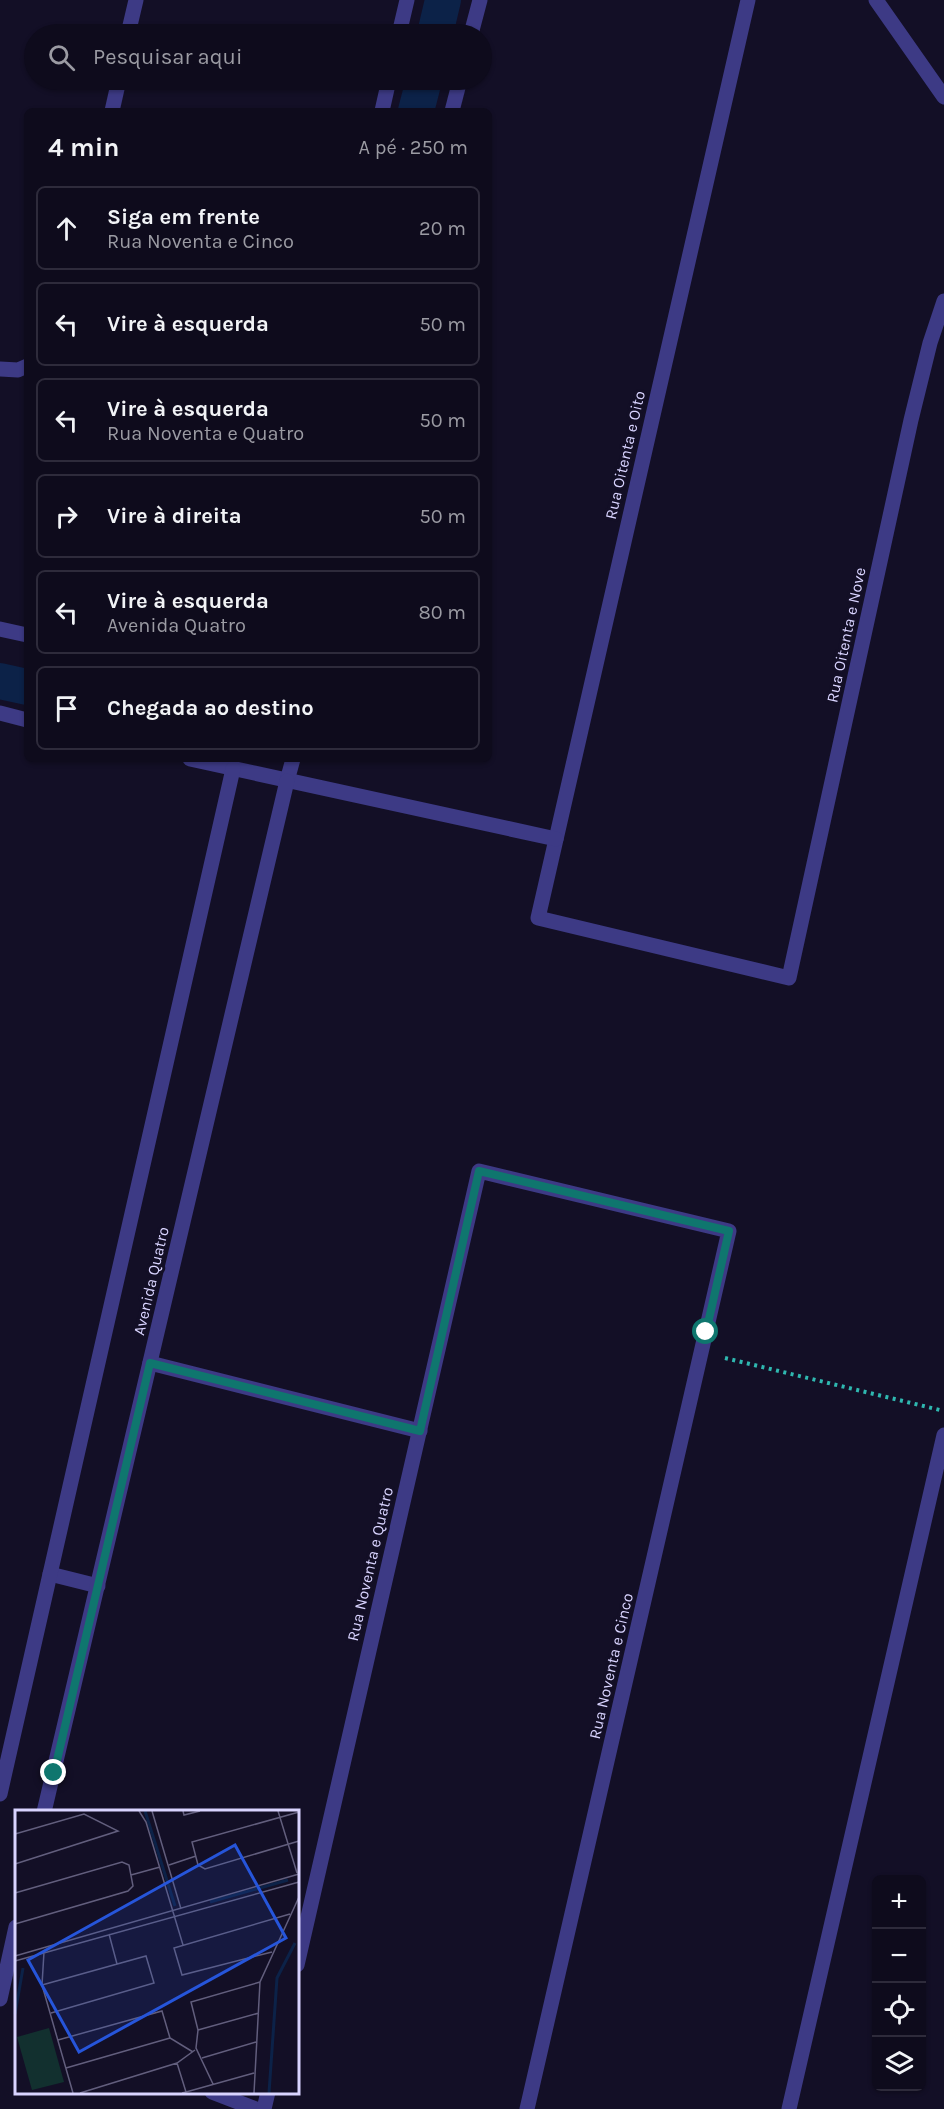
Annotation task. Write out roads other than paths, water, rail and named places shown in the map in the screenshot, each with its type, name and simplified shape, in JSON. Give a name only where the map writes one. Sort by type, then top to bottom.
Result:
[{"type":"street","points":[[130,24],[136,0]]},
{"type":"street","points":[[401,24],[406,0]]},
{"type":"street","points":[[474,24],[480,0]]},
{"type":"street","name":"Rua Oitenta e Oito","points":[[538,918],[748,0]]},
{"type":"street","points":[[876,0],[944,97]]},
{"type":"street","points":[[113,108],[116,90]]},
{"type":"street","points":[[383,108],[387,90]]},
{"type":"street","points":[[453,108],[457,90]]},
{"type":"street","name":"Rua Oitenta e Nove","points":[[538,918],[789,978],[911,420],[930,343],[944,301]]},
{"type":"street","points":[[0,369],[18,370],[24,367]]},
{"type":"street","points":[[0,629],[24,634]]},
{"type":"street","points":[[0,714],[24,719]]},
{"type":"street","points":[[216,762],[234,764],[287,781],[556,839]]},
{"type":"street","name":"Avenida Quatro","points":[[44,1810],[292,762]]},
{"type":"street","name":"Avenida Quatro","points":[[0,1794],[234,764]]},
{"type":"street","name":"Rua Noventa e Quatro","points":[[298,1961],[479,1171],[729,1231]]},
{"type":"street","name":"Rua Noventa e Cinco","points":[[527,2109],[729,1231]]},
{"type":"street","points":[[150,1363],[420,1431]]},
{"type":"street","points":[[789,2109],[944,1435]]},
{"type":"street","points":[[50,1574],[98,1586]]},
{"type":"street","points":[[0,1999],[13,1960],[15,1938]]},
{"type":"street","points":[[217,2094],[256,2109]]},
{"type":"street","points":[[264,2109],[268,2094]]},
{"type":"waterway","points":[[437,24],[443,0]]},
{"type":"waterway","points":[[417,108],[421,90]]},
{"type":"waterway","points":[[0,681],[24,686]]}]
